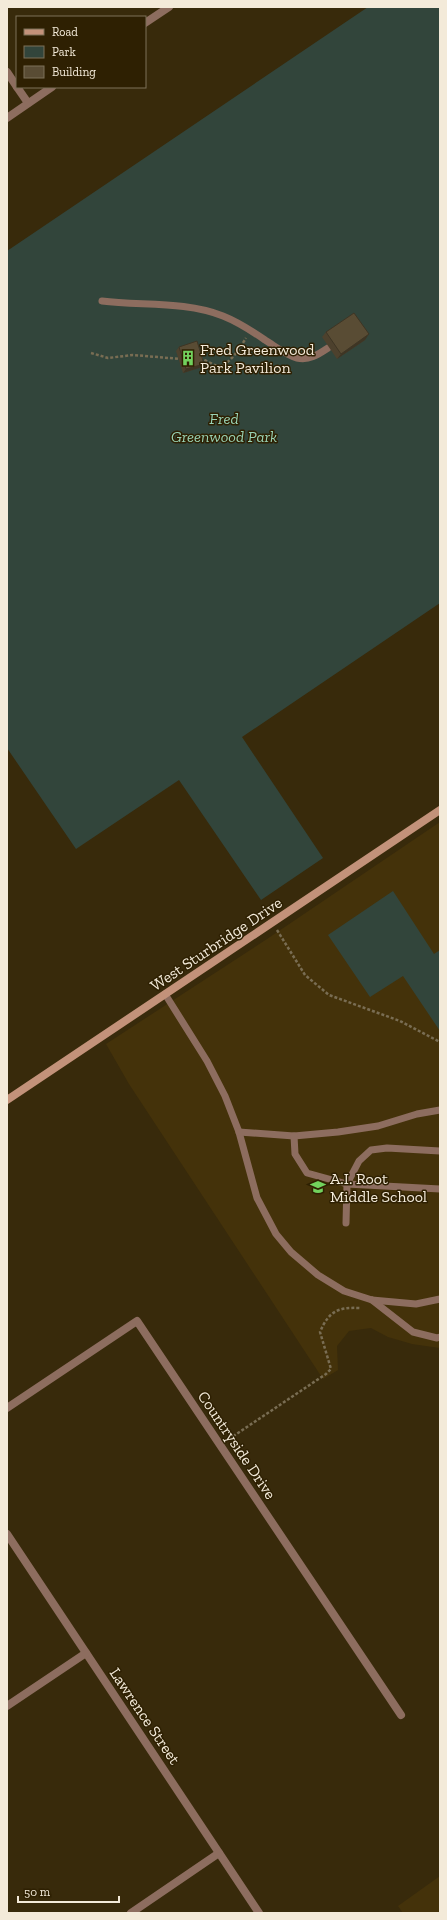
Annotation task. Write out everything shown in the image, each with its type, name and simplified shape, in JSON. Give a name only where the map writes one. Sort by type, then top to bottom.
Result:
[{"type":"street","points":[[146,22],[169,7]]},
{"type":"street","points":[[7,72],[16,86]]},
{"type":"street","points":[[18,88],[28,103]]},
{"type":"street","points":[[7,118],[50,88]]},
{"type":"street","name":"West Sturbridge Drive","points":[[7,1100],[440,810]]},
{"type":"street","name":"Countryside Drive","points":[[7,1408],[137,1321],[401,1715]]},
{"type":"street","name":"Lawrence Street","points":[[7,1534],[259,1913]]},
{"type":"street","points":[[7,1706],[86,1653]]},
{"type":"street","points":[[131,1913],[219,1853]]},
{"type":"lane","points":[[102,301],[203,310],[222,316],[282,351],[297,358],[308,358],[328,348]]},
{"type":"lane","points":[[165,994],[207,1061],[225,1096],[239,1132],[257,1198],[276,1234],[291,1252],[318,1275],[344,1291],[374,1301],[416,1304],[440,1299]]},
{"type":"lane","points":[[239,1132],[294,1136],[338,1132],[378,1126],[417,1114],[440,1110]]},
{"type":"lane","points":[[294,1136],[295,1154],[307,1173],[347,1184],[440,1189]]},
{"type":"lane","points":[[346,1223],[347,1184],[359,1160],[371,1150],[387,1148],[440,1151]]},
{"type":"lane","points":[[374,1301],[413,1332],[440,1337]]},
{"type":"path","points":[[198,357],[219,366],[223,365],[236,354],[250,331]]},
{"type":"path","points":[[91,354],[108,358],[133,355],[179,360],[184,358]]},
{"type":"path","points":[[272,923],[306,975],[328,995],[400,1021],[440,1042]]},
{"type":"path","points":[[220,1445],[326,1374],[331,1369],[320,1332],[325,1320],[336,1310],[347,1307],[360,1308],[374,1301]]},
{"type":"shaded area","name":"A.I. Root Middle School","points":[[440,822],[440,1348],[412,1344],[388,1337],[371,1328],[349,1331],[337,1346],[338,1370],[323,1379],[129,1084],[106,1044],[267,939]]},
{"type":"shaded area","points":[[440,1876],[440,1913],[403,1913],[398,1906]]},
{"type":"green space","name":"Fred Greenwood Park","points":[[368,7],[440,7],[440,603],[242,737],[323,858],[261,900],[179,780],[76,849],[7,748],[7,251]]},
{"type":"green space","points":[[393,891],[434,954],[440,950],[440,1031],[403,976],[370,997],[328,935]]},
{"type":"building","points":[[354,313],[369,334],[341,354],[326,332]]},
{"type":"building","name":"Fred Greenwood Park Pavilion","points":[[197,341],[204,364],[186,369],[179,347]]},
{"type":"place","name":"Fred Greenwood Park Pavilion","points":[[188,358]]},
{"type":"place","name":"A.I. Root Middle School","points":[[318,1187]]}]
